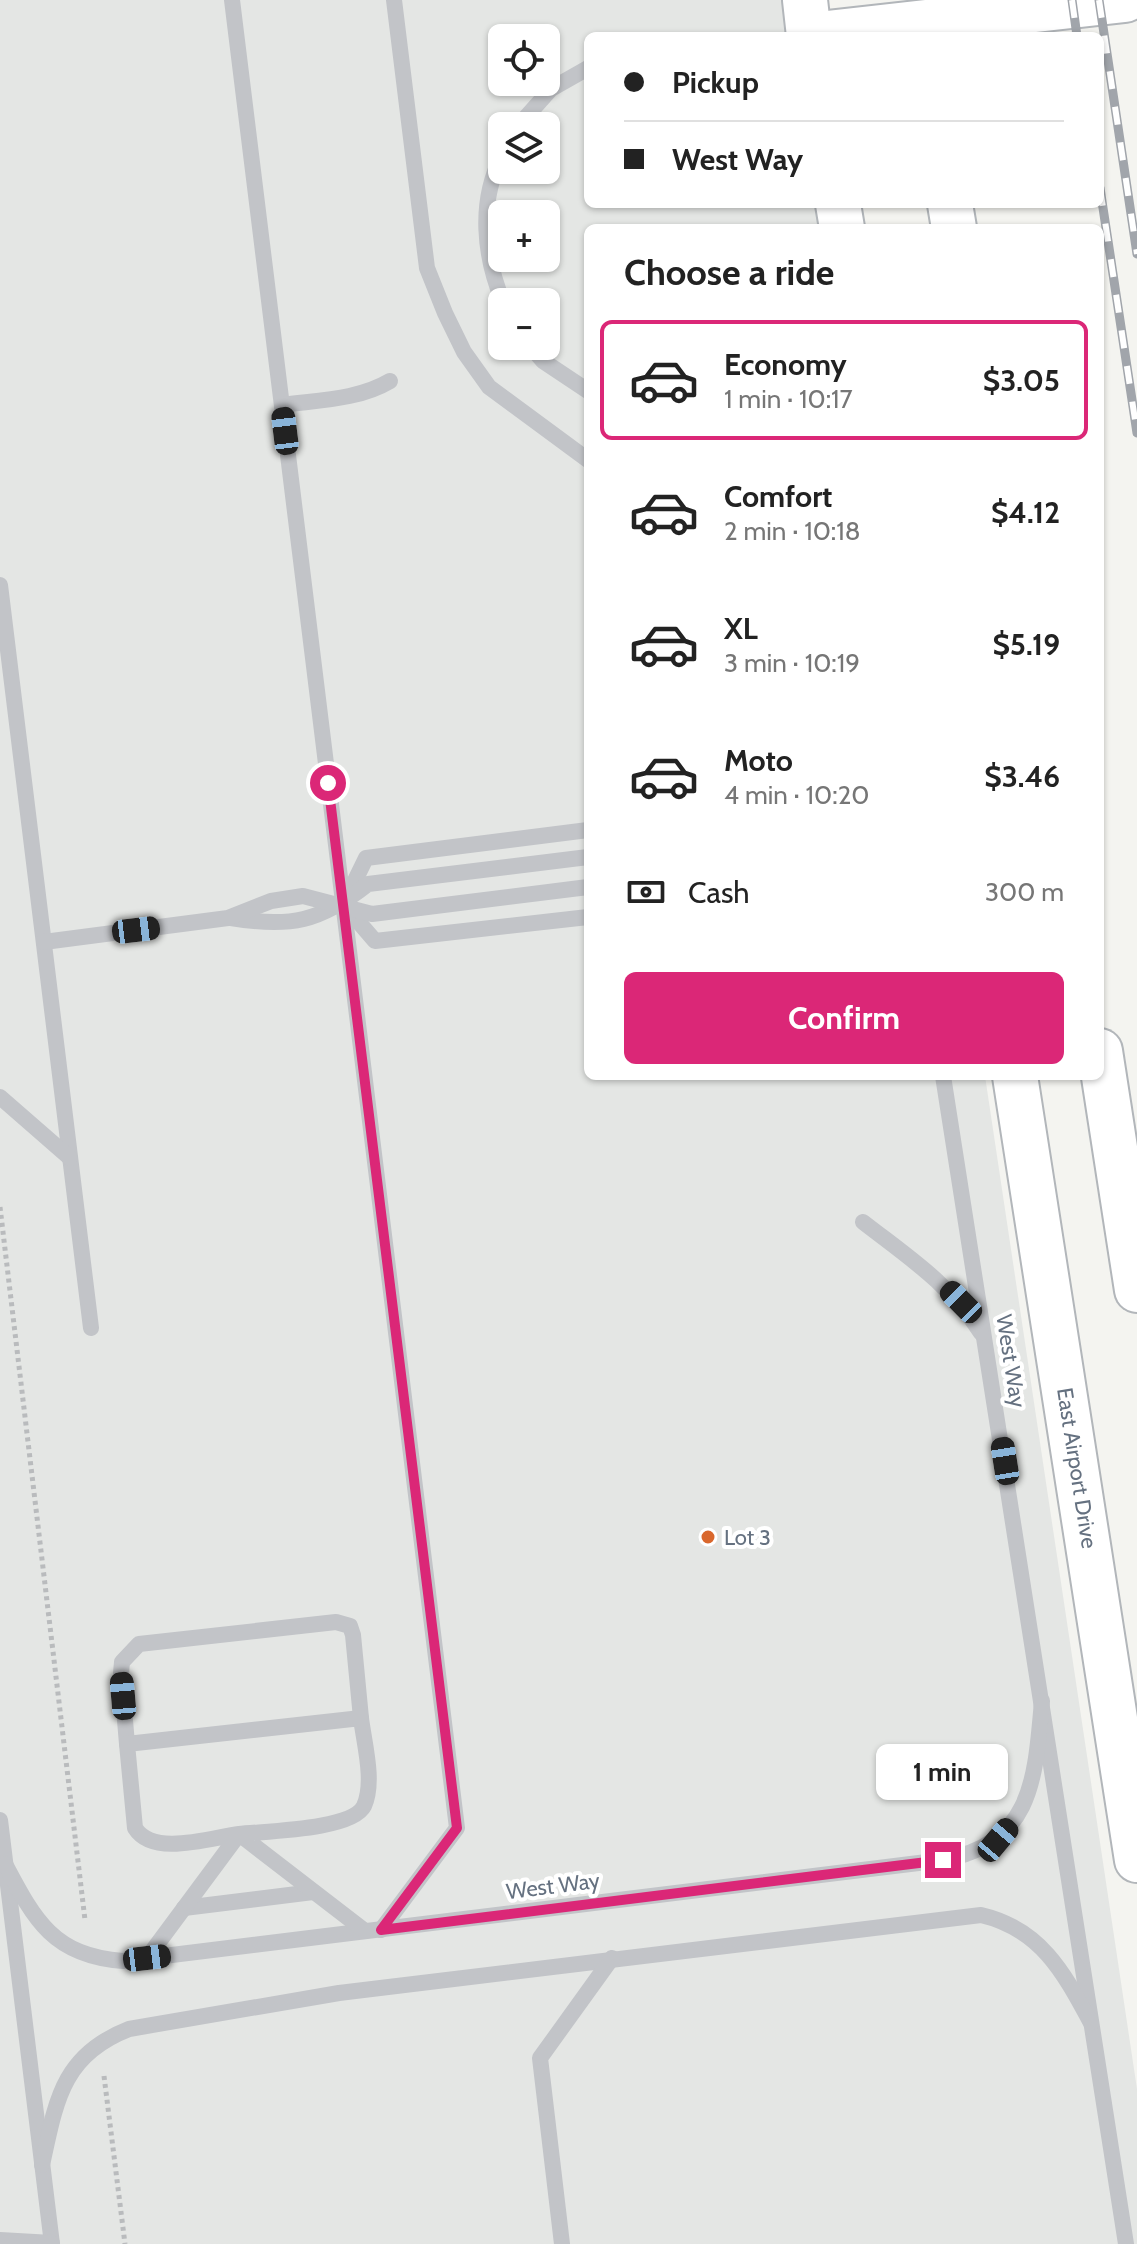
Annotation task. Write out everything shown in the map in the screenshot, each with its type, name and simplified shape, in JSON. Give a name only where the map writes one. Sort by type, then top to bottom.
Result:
[{"type":"main road","points":[[805,0],[809,32]]},
{"type":"main road","points":[[836,32],[922,19],[1125,0]]},
{"type":"main road","points":[[1104,1077],[1137,1290]]},
{"type":"main road","name":"East Airport Drive","points":[[1016,1080],[1137,1860]]},
{"type":"lane","points":[[232,0],[457,1828],[373,1930],[313,1892],[239,1834]]},
{"type":"lane","points":[[394,0],[427,268],[445,313],[464,352],[489,387],[584,457]]},
{"type":"lane","points":[[530,112],[551,89],[584,70]]},
{"type":"lane","points":[[491,184],[485,214],[490,270],[497,288]]},
{"type":"lane","points":[[542,360],[584,388]]},
{"type":"lane","points":[[282,405],[348,397],[374,391],[390,381]]},
{"type":"lane","points":[[0,585],[91,1328]]},
{"type":"lane","points":[[343,904],[366,858],[584,831]]},
{"type":"lane","points":[[228,918],[273,925],[306,921],[343,904],[368,884],[584,857]]},
{"type":"lane","points":[[44,942],[228,918],[271,901],[303,896],[372,914],[584,888]]},
{"type":"lane","points":[[343,904],[375,941],[584,917]]},
{"type":"lane","name":"West Way","points":[[944,1080],[1126,2244]]},
{"type":"lane","points":[[0,1097],[70,1158]]},
{"type":"lane","points":[[863,1222],[943,1284],[961,1302],[986,1341]]},
{"type":"lane","points":[[336,1622],[350,1626],[368,1787],[364,1806],[346,1822],[164,1843],[148,1842],[135,1828],[127,1744],[122,1662],[139,1644],[336,1622]]},
{"type":"lane","name":"West Way","points":[[5,1864],[39,1922],[75,1952],[112,1960],[972,1855],[998,1840],[1020,1813],[1032,1788],[1042,1701]]},
{"type":"lane","points":[[127,1744],[361,1718]]},
{"type":"lane","points":[[0,1820],[52,2243],[0,2240]]},
{"type":"lane","points":[[147,1958],[239,1834]]},
{"type":"lane","points":[[184,1908],[313,1892]]},
{"type":"lane","name":"West Way","points":[[42,2165],[54,2111],[78,2060],[102,2039],[129,2029],[339,1993],[981,1915],[1001,1920],[1035,1939],[1060,1966],[1091,2023]]},
{"type":"lane","points":[[562,2244],[540,2058],[612,1958]]},
{"type":"path","points":[[0,1207],[85,1920]]},
{"type":"path","points":[[104,2075],[125,2244]]},
{"type":"shaded area","points":[[0,0],[784,0],[788,32],[584,32],[584,208],[816,208],[818,224],[584,224],[584,1080],[986,1080],[1137,2089],[1137,2244],[0,2244]]},
{"type":"railway","points":[[1072,0],[1076,32]]},
{"type":"railway","points":[[1099,0],[1104,32]]},
{"type":"railway","points":[[1104,33],[1137,254]]},
{"type":"railway","points":[[1103,208],[1137,433]]},
{"type":"place","name":"Lot 3","points":[[708,1537]]},
{"type":"route","points":[[328,783],[457,1828],[381,1930],[943,1860]]}]
